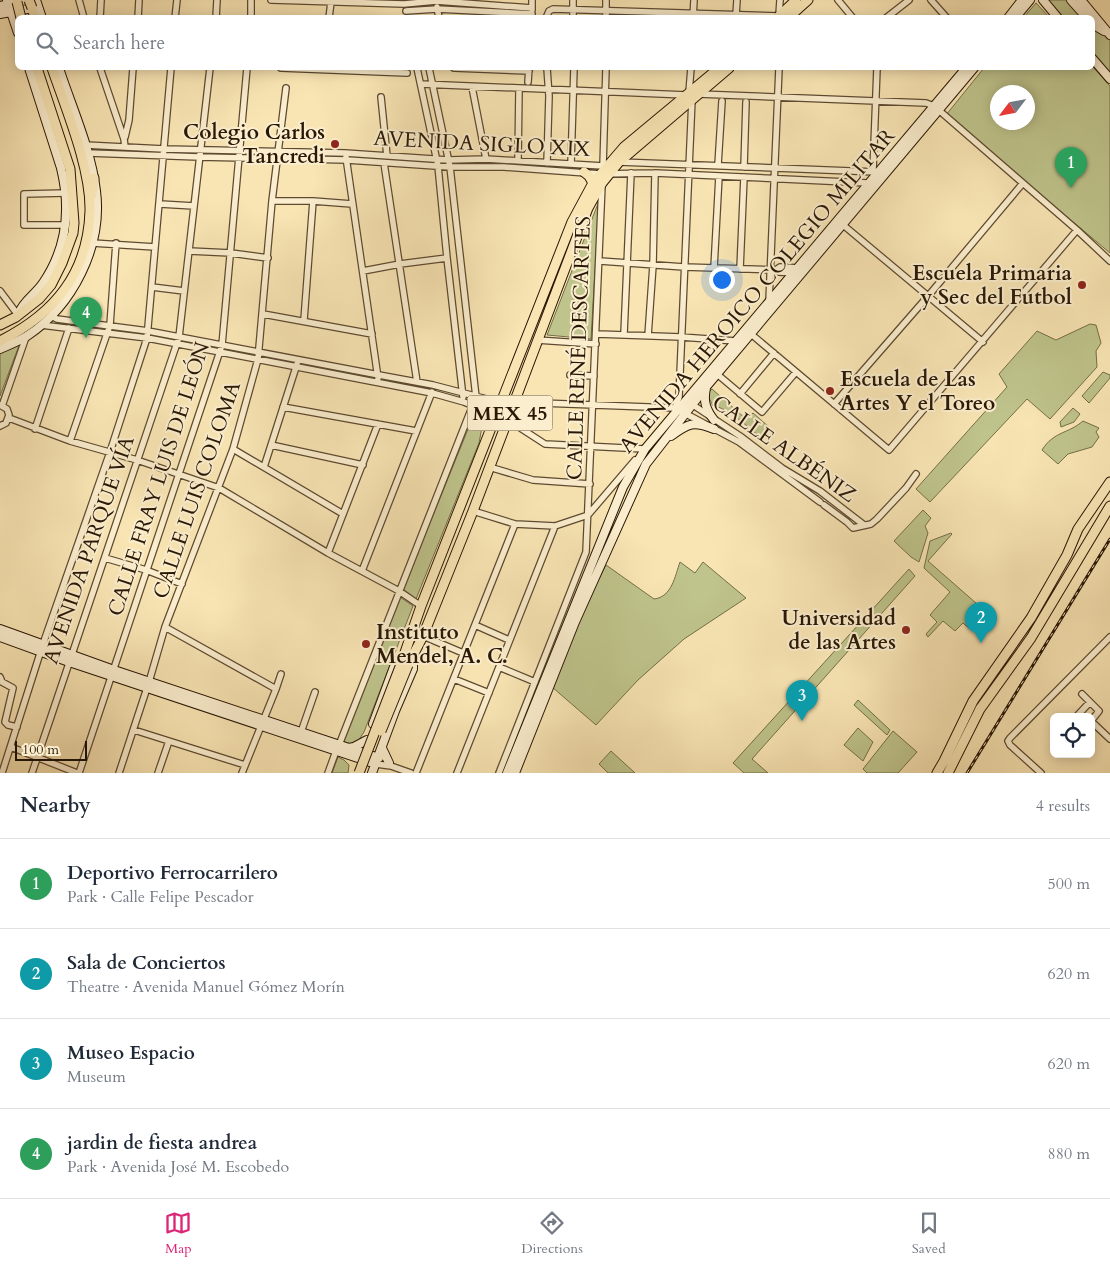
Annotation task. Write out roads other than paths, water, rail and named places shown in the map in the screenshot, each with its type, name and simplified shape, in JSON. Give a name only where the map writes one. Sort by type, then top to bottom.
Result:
[{"type":"main road","points":[[28,0],[34,15]]},
{"type":"main road","points":[[783,15],[796,0]]},
{"type":"main road","points":[[784,15],[808,0]]},
{"type":"main road","points":[[11,4],[19,15]]},
{"type":"main road","points":[[0,325],[18,315],[39,299],[51,286],[62,263],[71,227],[70,170],[38,70]]},
{"type":"main road","points":[[53,70],[81,155],[90,206]]},
{"type":"main road","name":"MEX 45","points":[[408,654],[423,636],[490,467],[588,208],[603,174],[619,162],[716,70]]},
{"type":"main road","name":"MEX 45","points":[[357,773],[408,654],[421,606],[572,222],[603,174],[624,146],[726,70]]},
{"type":"main road","points":[[584,172],[589,176],[603,174]]},
{"type":"main road","points":[[0,341],[33,322],[64,291],[76,272],[86,243],[94,178]]},
{"type":"main road","points":[[66,195],[71,227]]},
{"type":"main road","points":[[51,286],[52,269]]},
{"type":"main road","points":[[70,282],[79,278]]},
{"type":"main road","points":[[65,300],[70,282]]},
{"type":"main road","points":[[937,773],[974,701],[1031,618],[1068,555],[1078,529],[1110,482]]},
{"type":"main road","points":[[1099,498],[1092,517],[1097,518],[1109,508]]},
{"type":"main road","points":[[948,773],[980,709],[1031,638],[1109,508]]},
{"type":"main road","name":"MEX 45","points":[[365,773],[404,664]]},
{"type":"street","points":[[0,6],[28,0]]},
{"type":"street","points":[[79,0],[83,15]]},
{"type":"street","points":[[100,15],[101,0]]},
{"type":"street","points":[[138,15],[139,0]]},
{"type":"street","points":[[176,15],[177,0]]},
{"type":"street","points":[[216,15],[218,0]]},
{"type":"street","points":[[251,0],[251,15]]},
{"type":"street","points":[[270,0],[331,2],[436,1],[532,13]]},
{"type":"street","points":[[532,0],[532,13]]},
{"type":"street","points":[[573,0],[573,15]]},
{"type":"street","points":[[606,0],[606,15]]},
{"type":"street","points":[[694,0],[694,15]]},
{"type":"street","points":[[736,15],[737,0]]},
{"type":"street","points":[[780,0],[781,15]]},
{"type":"street","points":[[838,0],[850,15]]},
{"type":"street","points":[[890,15],[909,0]]},
{"type":"street","points":[[931,0],[944,15]]},
{"type":"street","points":[[1010,15],[1022,0]]},
{"type":"street","points":[[1018,15],[1030,0]]},
{"type":"street","points":[[1043,0],[1056,15]]},
{"type":"street","points":[[1071,0],[1084,15]]},
{"type":"street","points":[[1081,0],[1093,15]]},
{"type":"street","points":[[436,1],[438,15]]},
{"type":"street","points":[[330,15],[331,2]]},
{"type":"street","points":[[404,2],[406,14],[417,10],[437,9],[532,13]]},
{"type":"street","points":[[415,2],[418,15]]},
{"type":"street","points":[[0,14],[11,4],[37,3],[41,15]]},
{"type":"street","points":[[11,4],[15,20]]},
{"type":"street","points":[[547,14],[553,9],[573,9],[679,15]]},
{"type":"street","points":[[1095,17],[1109,34]]},
{"type":"street","points":[[1095,26],[1109,34]]},
{"type":"street","points":[[1095,62],[1110,79]]},
{"type":"street","points":[[0,291],[18,315],[25,303],[44,283],[71,227],[24,225],[24,194],[66,195],[61,168],[30,70]]},
{"type":"street","points":[[0,349],[26,337],[51,316],[65,300],[79,278],[92,243],[97,205],[94,178],[60,70]]},
{"type":"street","points":[[101,70],[125,147]]},
{"type":"street","points":[[124,139],[129,120],[133,70]]},
{"type":"street","name":"AVENIDA PARQUE VÍA","points":[[2,773],[42,648],[110,452],[147,338],[171,70]]},
{"type":"street","points":[[179,337],[210,70]]},
{"type":"street","name":"CALLE FRAY LUIS DE LEÓN","points":[[78,773],[222,345],[247,70]]},
{"type":"street","points":[[347,70],[407,73]]},
{"type":"street","points":[[418,70],[437,158],[446,258],[464,402]]},
{"type":"street","points":[[328,773],[476,397],[450,167],[429,70]]},
{"type":"street","points":[[528,82],[529,70]]},
{"type":"street","points":[[547,70],[547,163]]},
{"type":"street","points":[[571,164],[575,90],[574,70]]},
{"type":"street","name":"CALLE RENÉ DESCARTES","points":[[588,515],[600,261],[606,70]]},
{"type":"street","points":[[680,410],[691,70]]},
{"type":"street","points":[[769,301],[773,270],[779,70]]},
{"type":"street","points":[[875,172],[877,70]]},
{"type":"street","name":"AVENIDA HEROICO COLEGIO MILITAR","points":[[689,402],[769,301],[842,224],[936,109],[965,70]]},
{"type":"street","name":"AVENIDA HEROICO COLEGIO MILITAR","points":[[507,773],[623,487],[645,449],[680,410],[706,387],[751,334],[875,172],[972,70]]},
{"type":"street","points":[[421,84],[926,103],[936,109],[1023,183],[1110,261]]},
{"type":"street","points":[[472,87],[486,159]]},
{"type":"street","name":"CALLE LUIS COLOMA","points":[[119,773],[165,627],[233,449],[259,356],[272,201],[286,88]]},
{"type":"street","points":[[518,160],[519,89]]},
{"type":"street","points":[[381,97],[387,156]]},
{"type":"street","points":[[718,165],[722,101]]},
{"type":"street","points":[[744,167],[746,102]]},
{"type":"street","name":"AVENIDA SIGLO XIX","points":[[86,149],[125,147],[199,158],[345,153],[448,160],[518,160],[571,164],[603,174],[655,173],[868,183]]},
{"type":"street","name":"AVENIDA SIGLO XIX","points":[[86,149],[164,152],[201,149],[239,150],[384,163],[584,172]]},
{"type":"street","points":[[345,153],[379,375],[378,382]]},
{"type":"street","name":"AVENIDA SIGLO XIX","points":[[619,162],[875,172]]},
{"type":"street","points":[[384,163],[417,382]]},
{"type":"street","points":[[624,334],[631,173]]},
{"type":"street","points":[[648,336],[653,265],[655,173]]},
{"type":"street","points":[[714,268],[719,176]]},
{"type":"street","points":[[740,269],[744,177]]},
{"type":"street","points":[[834,404],[1023,183]]},
{"type":"street","points":[[272,201],[313,201],[352,204]]},
{"type":"street","points":[[304,320],[313,201]]},
{"type":"street","points":[[160,204],[194,206]]},
{"type":"street","points":[[842,224],[983,342]]},
{"type":"street","points":[[751,334],[889,450],[1077,230]]},
{"type":"street","points":[[92,243],[116,243],[155,247]]},
{"type":"street","points":[[70,441],[110,325],[116,243]]},
{"type":"street","points":[[189,251],[231,253],[268,258]]},
{"type":"street","points":[[363,270],[446,258]]},
{"type":"street","points":[[600,261],[740,269],[773,270],[780,267],[799,271]]},
{"type":"street","points":[[152,287],[184,291]]},
{"type":"street","points":[[263,314],[372,334]]},
{"type":"street","points":[[51,316],[57,319],[110,325],[222,345],[296,367],[432,393],[473,405],[508,420],[545,444],[645,449]]},
{"type":"street","points":[[41,325],[147,338],[220,352],[259,356]]},
{"type":"street","points":[[35,429],[69,328]]},
{"type":"street","points":[[597,334],[736,341]]},
{"type":"street","points":[[0,426],[6,423],[9,418],[8,412],[1,405],[26,337]]},
{"type":"street","name":"AVENIDA PARQUE VÍA","points":[[32,773],[179,337]]},
{"type":"street","points":[[537,340],[596,344]]},
{"type":"street","points":[[740,394],[774,354]]},
{"type":"street","name":"CALLE ALBÉNIZ","points":[[259,356],[298,360],[417,382],[502,403],[594,404],[680,410],[739,442],[853,528],[864,525]]},
{"type":"street","points":[[458,359],[471,358]]},
{"type":"street","points":[[264,467],[298,360]]},
{"type":"street","points":[[717,374],[762,412],[796,372]]},
{"type":"street","points":[[460,374],[473,374]]},
{"type":"street","points":[[570,375],[594,376]]},
{"type":"street","points":[[362,571],[432,393],[433,386]]},
{"type":"street","points":[[706,387],[704,402],[706,409],[714,420]]},
{"type":"street","name":"CALLE ALBÉNIZ","points":[[689,402],[740,436],[782,468],[820,491],[864,525]]},
{"type":"street","points":[[283,407],[416,431]]},
{"type":"street","points":[[481,408],[490,433]]},
{"type":"street","name":"AVENIDA HEROICO COLEGIO MILITAR","points":[[515,773],[575,622],[642,472],[680,410]]},
{"type":"street","points":[[9,418],[70,441],[137,460],[218,488],[328,553],[399,591],[421,606]]},
{"type":"street","points":[[328,553],[378,424]]},
{"type":"street","points":[[660,445],[677,431],[691,424],[701,424],[714,429]]},
{"type":"street","points":[[271,445],[363,465]]},
{"type":"street","points":[[233,449],[343,514]]},
{"type":"street","points":[[472,512],[515,524],[555,526],[588,515],[645,449]]},
{"type":"street","points":[[490,467],[533,480],[590,484]]},
{"type":"street","points":[[864,525],[871,524],[877,519],[906,488],[916,474]]},
{"type":"street","points":[[815,498],[820,491]]},
{"type":"street","points":[[844,520],[849,513]]},
{"type":"street","points":[[499,773],[586,552],[588,515]]},
{"type":"street","points":[[416,773],[515,524]]},
{"type":"street","points":[[457,773],[555,526]]},
{"type":"street","points":[[105,558],[146,570],[182,584]]},
{"type":"street","points":[[475,625],[509,640]]},
{"type":"street","points":[[165,627],[276,689]]},
{"type":"street","points":[[0,629],[70,659],[411,773]]},
{"type":"street","points":[[0,636],[42,648]]},
{"type":"street","points":[[423,636],[463,653]]},
{"type":"street","points":[[1041,773],[1010,746],[1008,742],[1010,738],[1110,637]]},
{"type":"street","points":[[357,773],[394,667],[408,654],[412,669],[372,773]]},
{"type":"street","points":[[499,667],[535,682]]},
{"type":"street","points":[[242,773],[281,674]]},
{"type":"street","points":[[454,679],[489,693]]},
{"type":"street","points":[[1,680],[13,688],[5,722],[17,727]]},
{"type":"street","points":[[300,736],[315,692]]},
{"type":"street","points":[[1082,694],[1099,711],[1095,716]]},
{"type":"street","points":[[1080,713],[1090,702]]},
{"type":"street","points":[[1095,725],[1110,739]]},
{"type":"street","points":[[134,730],[245,766]]},
{"type":"street","points":[[338,748],[354,747],[367,740]]},
{"type":"street","points":[[158,773],[169,741]]},
{"type":"street","points":[[11,747],[78,773]]},
{"type":"street","points":[[348,748],[362,756]]},
{"type":"street","points":[[382,748],[390,765]]},
{"type":"railway","points":[[967,773],[1110,539]]},
{"type":"place","name":"Colegio Carlos Tancredi","points":[[335,144]]},
{"type":"place","name":"Deportivo Ferrocarrilero","points":[[1071,188]]},
{"type":"place","name":"Escuela Primaria y Sec del Futbol","points":[[1082,285]]},
{"type":"place","name":"jardin de fiesta andrea","points":[[86,338]]},
{"type":"place","name":"Escuela de Las Artes Y el Toreo","points":[[830,391]]},
{"type":"place","name":"Universidad de las Artes","points":[[906,630]]},
{"type":"place","name":"Sala de Conciertos","points":[[981,643]]},
{"type":"place","name":"Instituto Mendel, A. C.","points":[[366,644]]},
{"type":"place","name":"Museo Espacio","points":[[802,721]]}]
